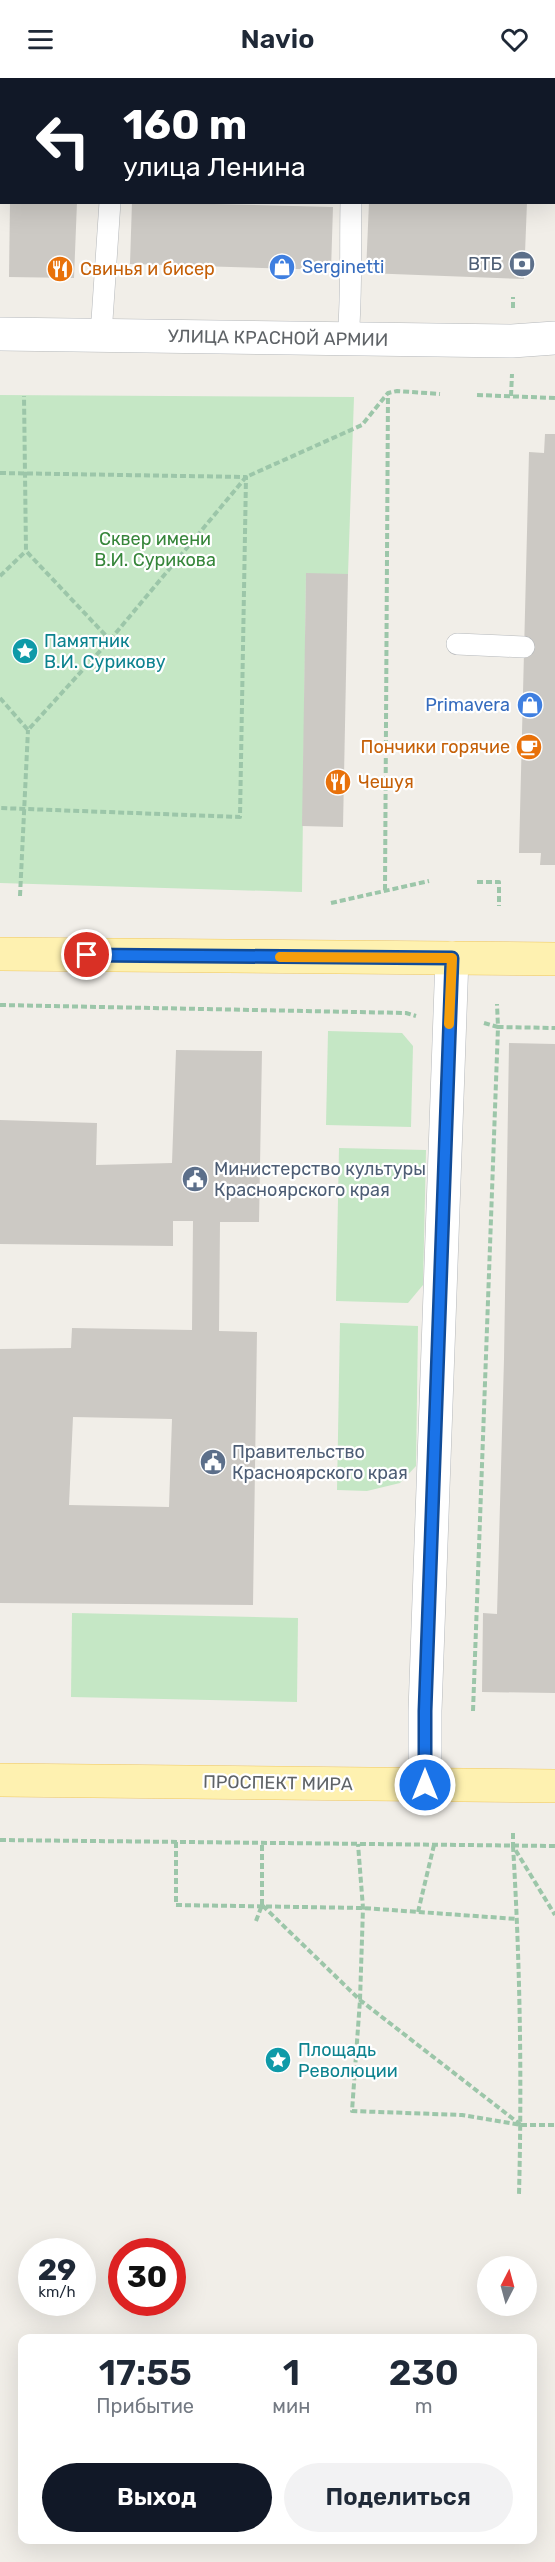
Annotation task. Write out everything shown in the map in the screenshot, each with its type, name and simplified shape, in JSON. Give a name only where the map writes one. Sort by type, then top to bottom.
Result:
[{"type":"main road","points":[[0,954],[555,959]]},
{"type":"main road","name":"ПРОСПЕКТ МИРА","points":[[0,1780],[555,1786]]},
{"type":"street","name":"УЛИЦА КРАСНОЙ АРМИИ","points":[[0,334],[512,341],[555,338]]},
{"type":"street","points":[[425,1785],[425,1711],[452,958]]},
{"type":"lane","points":[[101,335],[110,204]]},
{"type":"lane","points":[[348,339],[352,291],[349,271],[351,204]]},
{"type":"lane","points":[[457,644],[524,647]]},
{"type":"path","points":[[512,364],[512,396]]},
{"type":"path","points":[[0,473],[246,477],[362,425],[388,393],[397,391],[440,394]]},
{"type":"path","points":[[385,890],[388,393]]},
{"type":"path","points":[[477,395],[555,398]]},
{"type":"path","points":[[24,396],[26,551],[110,640]]},
{"type":"path","points":[[20,896],[27,730],[110,640],[246,477]]},
{"type":"path","points":[[0,808],[240,817],[246,477]]},
{"type":"path","points":[[0,576],[26,551]]},
{"type":"path","points":[[0,698],[27,730]]},
{"type":"path","points":[[331,903],[429,881]]},
{"type":"path","points":[[477,882],[500,882],[499,906]]},
{"type":"path","points":[[473,1711],[497,1004]]},
{"type":"path","points":[[0,1005],[406,1013],[425,1020]]},
{"type":"path","points":[[480,1023],[498,1027],[555,1028]]},
{"type":"path","points":[[513,1833],[521,2125],[519,2194]]},
{"type":"path","points":[[0,1840],[555,1846]]},
{"type":"path","points":[[176,1842],[176,1905],[363,1908],[517,1919]]},
{"type":"path","points":[[256,1921],[262,1905],[262,1843]]},
{"type":"path","points":[[358,1844],[363,1908],[360,2000],[352,2111],[462,2115],[521,2125],[555,2125]]},
{"type":"path","points":[[418,1912],[434,1845]]},
{"type":"path","points":[[513,1846],[555,1915]]},
{"type":"path","points":[[262,1905],[360,2000],[521,2125]]},
{"type":"green space","name":"Сквер имени В.И. Сурикова","points":[[0,395],[354,397],[348,574],[306,574],[302,892],[0,883]]},
{"type":"green space","points":[[328,1031],[402,1033],[413,1046],[411,1127],[326,1125]]},
{"type":"green space","points":[[339,1148],[426,1150],[423,1285],[408,1303],[336,1301]]},
{"type":"green space","points":[[340,1323],[418,1326],[416,1466],[400,1483],[367,1491],[337,1490]]},
{"type":"green space","points":[[72,1613],[298,1618],[297,1702],[71,1697]]},
{"type":"building","points":[[10,204],[77,204],[74,278],[9,277]]},
{"type":"building","points":[[132,204],[333,207],[331,270],[130,264]]},
{"type":"building","points":[[369,204],[527,204],[524,279],[366,273]]},
{"type":"building","points":[[545,434],[555,434],[555,865],[540,865],[541,853],[519,853],[529,452],[544,453]]},
{"type":"building","points":[[306,573],[348,574],[343,827],[302,826]]},
{"type":"building","points":[[509,1043],[555,1044],[555,1693],[482,1692],[483,1613],[497,1614]]},
{"type":"building","name":"Правительство Красноярского края","points":[[176,1050],[262,1051],[259,1222],[220,1222],[219,1331],[257,1332],[253,1605],[0,1603],[0,1349],[71,1348],[72,1328],[192,1330],[193,1221],[173,1221],[173,1246],[0,1244],[0,1120],[97,1123],[96,1165],[172,1163]],"holes":[[[73,1417],[172,1419],[169,1507],[69,1505]]]},
{"type":"slow traffic","points":[[280,957],[452,958],[449,1024]]},
{"type":"place","name":"ВТБ","points":[[522,264]]},
{"type":"place","name":"Serginetti","points":[[282,267]]},
{"type":"place","name":"Свинья и бисер","points":[[60,269]]},
{"type":"place","name":"Памятник В.И. Сурикову","points":[[25,651]]},
{"type":"place","name":"Primavera","points":[[530,705]]},
{"type":"place","name":"Пончики горячие","points":[[529,747]]},
{"type":"place","name":"Чешуя","points":[[338,782]]},
{"type":"place","name":"Министерство культуры Красноярского края","points":[[195,1179]]},
{"type":"place","name":"Правительство Красноярского края","points":[[213,1462]]},
{"type":"place","name":"Площадь Революции","points":[[278,2060]]},
{"type":"route","points":[[87,955],[452,958],[425,1711],[425,1785]]}]
